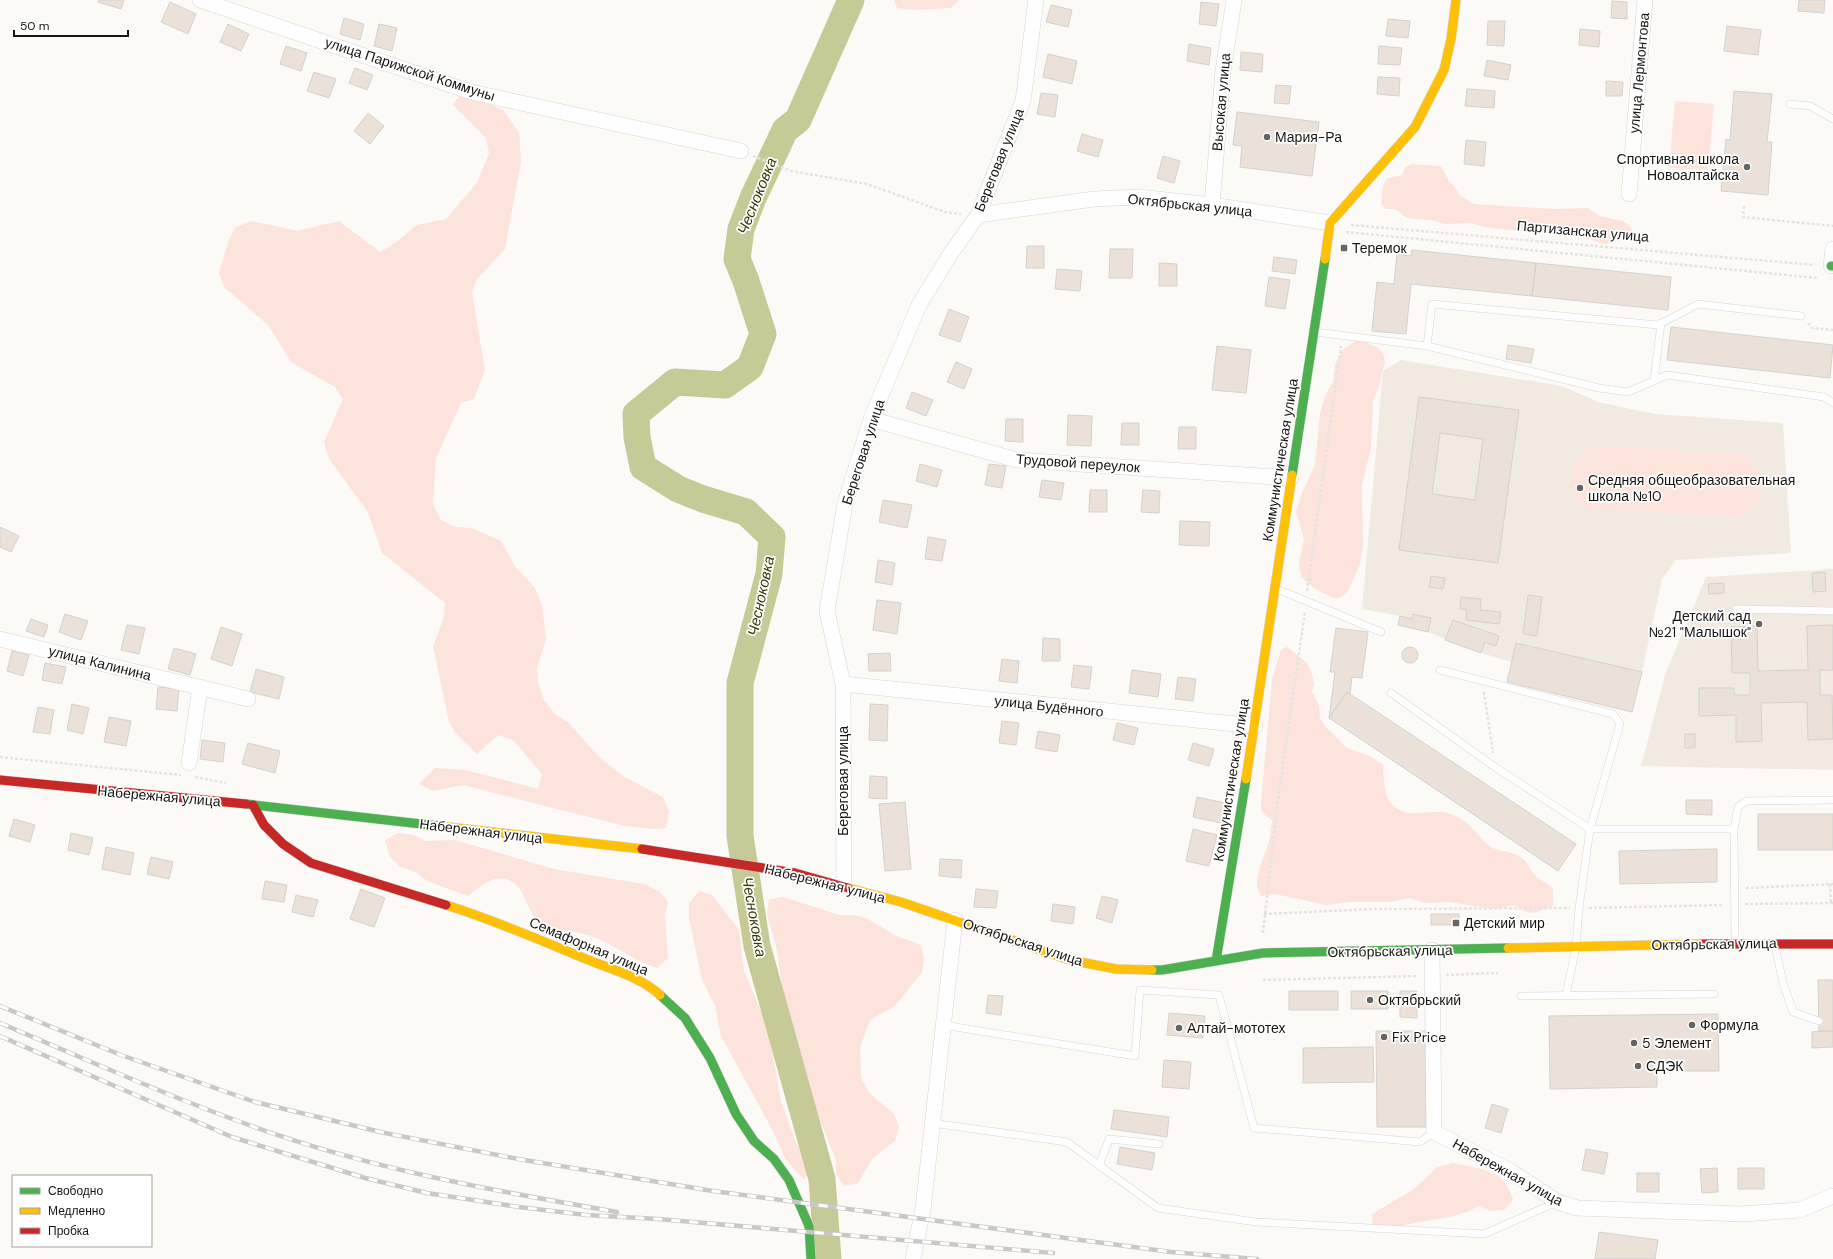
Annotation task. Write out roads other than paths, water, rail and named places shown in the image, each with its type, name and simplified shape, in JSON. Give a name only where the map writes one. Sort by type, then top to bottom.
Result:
[{"type":"street","name":"улица Парижской Коммуны","points":[[200,0],[471,92],[741,151]]},
{"type":"street","name":"Береговая улица","points":[[844,886],[843,684],[827,611],[845,504],[871,419],[919,305],[951,252],[978,215],[1022,101],[1036,0]]},
{"type":"street","name":"Высокая улица","points":[[1212,205],[1223,71],[1234,0]]},
{"type":"street","points":[[1330,227],[1415,127],[1444,70],[1452,40],[1456,0]]},
{"type":"street","name":"улица Лермонтова","points":[[1630,194],[1645,0]]},
{"type":"street","name":"Октябрьская улица","points":[[978,215],[1094,199],[1138,197],[1212,205],[1330,227]]},
{"type":"street","name":"Коммунистическая улица","points":[[1216,961],[1255,726],[1291,478],[1330,227]]},
{"type":"street","points":[[1829,270],[1833,249]]},
{"type":"street","name":"Трудовой переулок","points":[[871,419],[1017,460],[1291,478]]},
{"type":"street","name":"улица Калинина","points":[[0,638],[248,699]]},
{"type":"street","name":"улица Будённого","points":[[843,684],[1255,726]]},
{"type":"street","points":[[190,772],[200,687]]},
{"type":"street","name":"Набережная улица","points":[[0,780],[253,805],[664,851],[795,873],[901,902],[955,920]]},
{"type":"street","name":"Семафорная улица","points":[[253,805],[264,825],[283,844],[311,863],[481,916],[628,976],[654,989],[685,1018],[710,1058],[736,1114],[754,1141],[774,1159],[789,1180],[809,1226],[811,1259]]},
{"type":"street","name":"Октябрьская улица","points":[[955,920],[1070,960],[1116,969],[1162,970],[1263,953],[1735,943],[1833,944]]},
{"type":"street","points":[[913,1259],[923,1209],[955,920]]},
{"type":"street","points":[[1432,950],[1434,1132]]},
{"type":"street","name":"Набережная улица","points":[[1434,1132],[1510,1171],[1558,1202],[1577,1208],[1742,1214],[1800,1210],[1833,1196]]},
{"type":"lane","points":[[1790,104],[1810,106],[1833,119]]},
{"type":"lane","points":[[1427,346],[1432,304],[1658,325],[1698,304],[1801,316]]},
{"type":"lane","points":[[1654,381],[1661,323]]},
{"type":"lane","points":[[1314,332],[1427,346],[1599,388],[1628,392],[1667,375],[1824,397],[1833,403]]},
{"type":"lane","points":[[1275,589],[1306,600],[1381,632]]},
{"type":"lane","points":[[1736,609],[1833,611]]},
{"type":"lane","points":[[1440,670],[1613,714],[1620,724],[1590,828],[1579,908],[1576,947],[1566,995]]},
{"type":"lane","points":[[1391,693],[1495,767],[1590,828],[1734,829]]},
{"type":"lane","points":[[1735,943],[1734,829],[1738,807],[1746,802],[1833,800]]},
{"type":"lane","points":[[1774,943],[1783,983],[1793,1012],[1819,1021]]},
{"type":"lane","points":[[943,1025],[1135,1056],[1140,990],[1220,995],[1254,1128],[1420,1142],[1434,1132]]},
{"type":"lane","points":[[1521,996],[1714,994]]},
{"type":"lane","points":[[932,1123],[1067,1142],[1158,1208],[1256,1222],[1484,1234],[1558,1202]]},
{"type":"lane","points":[[1100,1166],[1109,1139],[1159,1144]]},
{"type":"waterway","name":"Чесноковка","points":[[828,1259],[822,1179],[757,946],[740,836],[740,683],[769,574],[772,537],[746,512],[703,499],[678,489],[643,467],[637,437],[636,414],[675,382],[725,385],[750,367],[763,334],[746,281],[737,259],[741,229],[753,198],[785,130],[798,120],[851,0]]},
{"type":"railway","points":[[0,1006],[121,1055],[255,1102],[385,1133],[518,1159],[713,1191],[1171,1252],[1257,1259]]},
{"type":"railway","points":[[0,1023],[208,1110],[331,1152],[425,1176],[617,1212]]},
{"type":"railway","points":[[0,1036],[232,1137],[365,1178],[427,1193],[519,1207],[586,1215],[658,1219],[1053,1253]]},
{"type":"place","name":"Мария-Ра","points":[[1267,137]]},
{"type":"place","name":"Спортивная школа Новоалтайска","points":[[1747,167]]},
{"type":"place","name":"Теремок","points":[[1344,248]]},
{"type":"place","name":"Средняя общеобразовательная школа №10","points":[[1580,488]]},
{"type":"place","name":"Детский сад №21 \"Малышок\"","points":[[1759,624]]},
{"type":"place","name":"Детский мир","points":[[1456,923]]},
{"type":"place","name":"Октябрьский","points":[[1370,1000]]},
{"type":"place","name":"Формула","points":[[1692,1025]]},
{"type":"place","name":"Алтай-мототех","points":[[1179,1028]]},
{"type":"place","name":"Fix Price","points":[[1384,1037]]},
{"type":"place","name":"5 Элемент","points":[[1634,1043]]},
{"type":"place","name":"СДЭК","points":[[1638,1066]]}]
